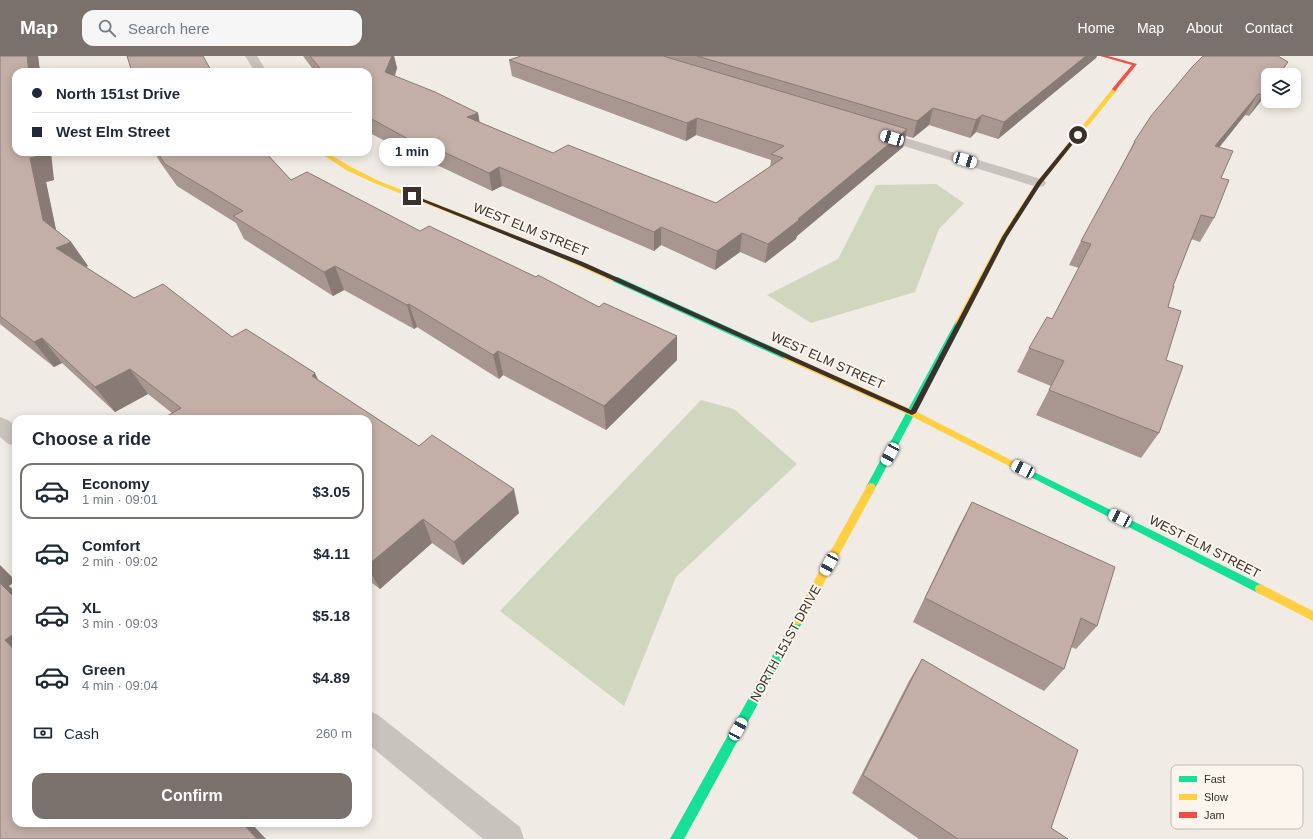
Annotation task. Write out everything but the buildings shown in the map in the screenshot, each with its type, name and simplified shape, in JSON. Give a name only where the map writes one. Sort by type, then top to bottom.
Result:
[{"type":"street","points":[[251,56],[258,68]]},
{"type":"street","name":"NORTH 151ST DRIVE","points":[[677,839],[912,413],[1004,237],[1039,183],[1135,64],[1102,56]]},
{"type":"street","points":[[866,130],[1039,183]]},
{"type":"street","name":"WEST ELM STREET","points":[[328,156],[340,165],[384,185],[581,264],[912,413],[1313,616]]},
{"type":"street","points":[[0,425],[12,435]]},
{"type":"street","points":[[372,728],[508,839]]},
{"type":"green space","points":[[936,184],[964,203],[939,229],[915,292],[811,323],[767,295],[838,259],[876,185]]},
{"type":"green space","points":[[701,400],[734,409],[797,464],[676,577],[624,706],[500,611]]},
{"type":"traffic: fast","points":[[615,279],[787,357]]},
{"type":"traffic: fast","points":[[871,487],[959,323]]},
{"type":"traffic: fast","points":[[1012,464],[1260,589]]},
{"type":"traffic: fast","points":[[677,839],[798,620]]},
{"type":"traffic: slow","points":[[959,323],[1004,237],[1039,183],[1115,89]]},
{"type":"traffic: slow","points":[[328,156],[376,182],[547,250],[615,279]]},
{"type":"traffic: slow","points":[[787,357],[912,413],[1012,464]]},
{"type":"traffic: slow","points":[[798,620],[871,487]]},
{"type":"traffic: slow","points":[[1260,589],[1313,616]]},
{"type":"traffic: jam","points":[[1102,56],[1135,64],[1115,89]]},
{"type":"route","points":[[412,196],[581,264],[912,413],[1004,237],[1039,183],[1078,135]]}]
